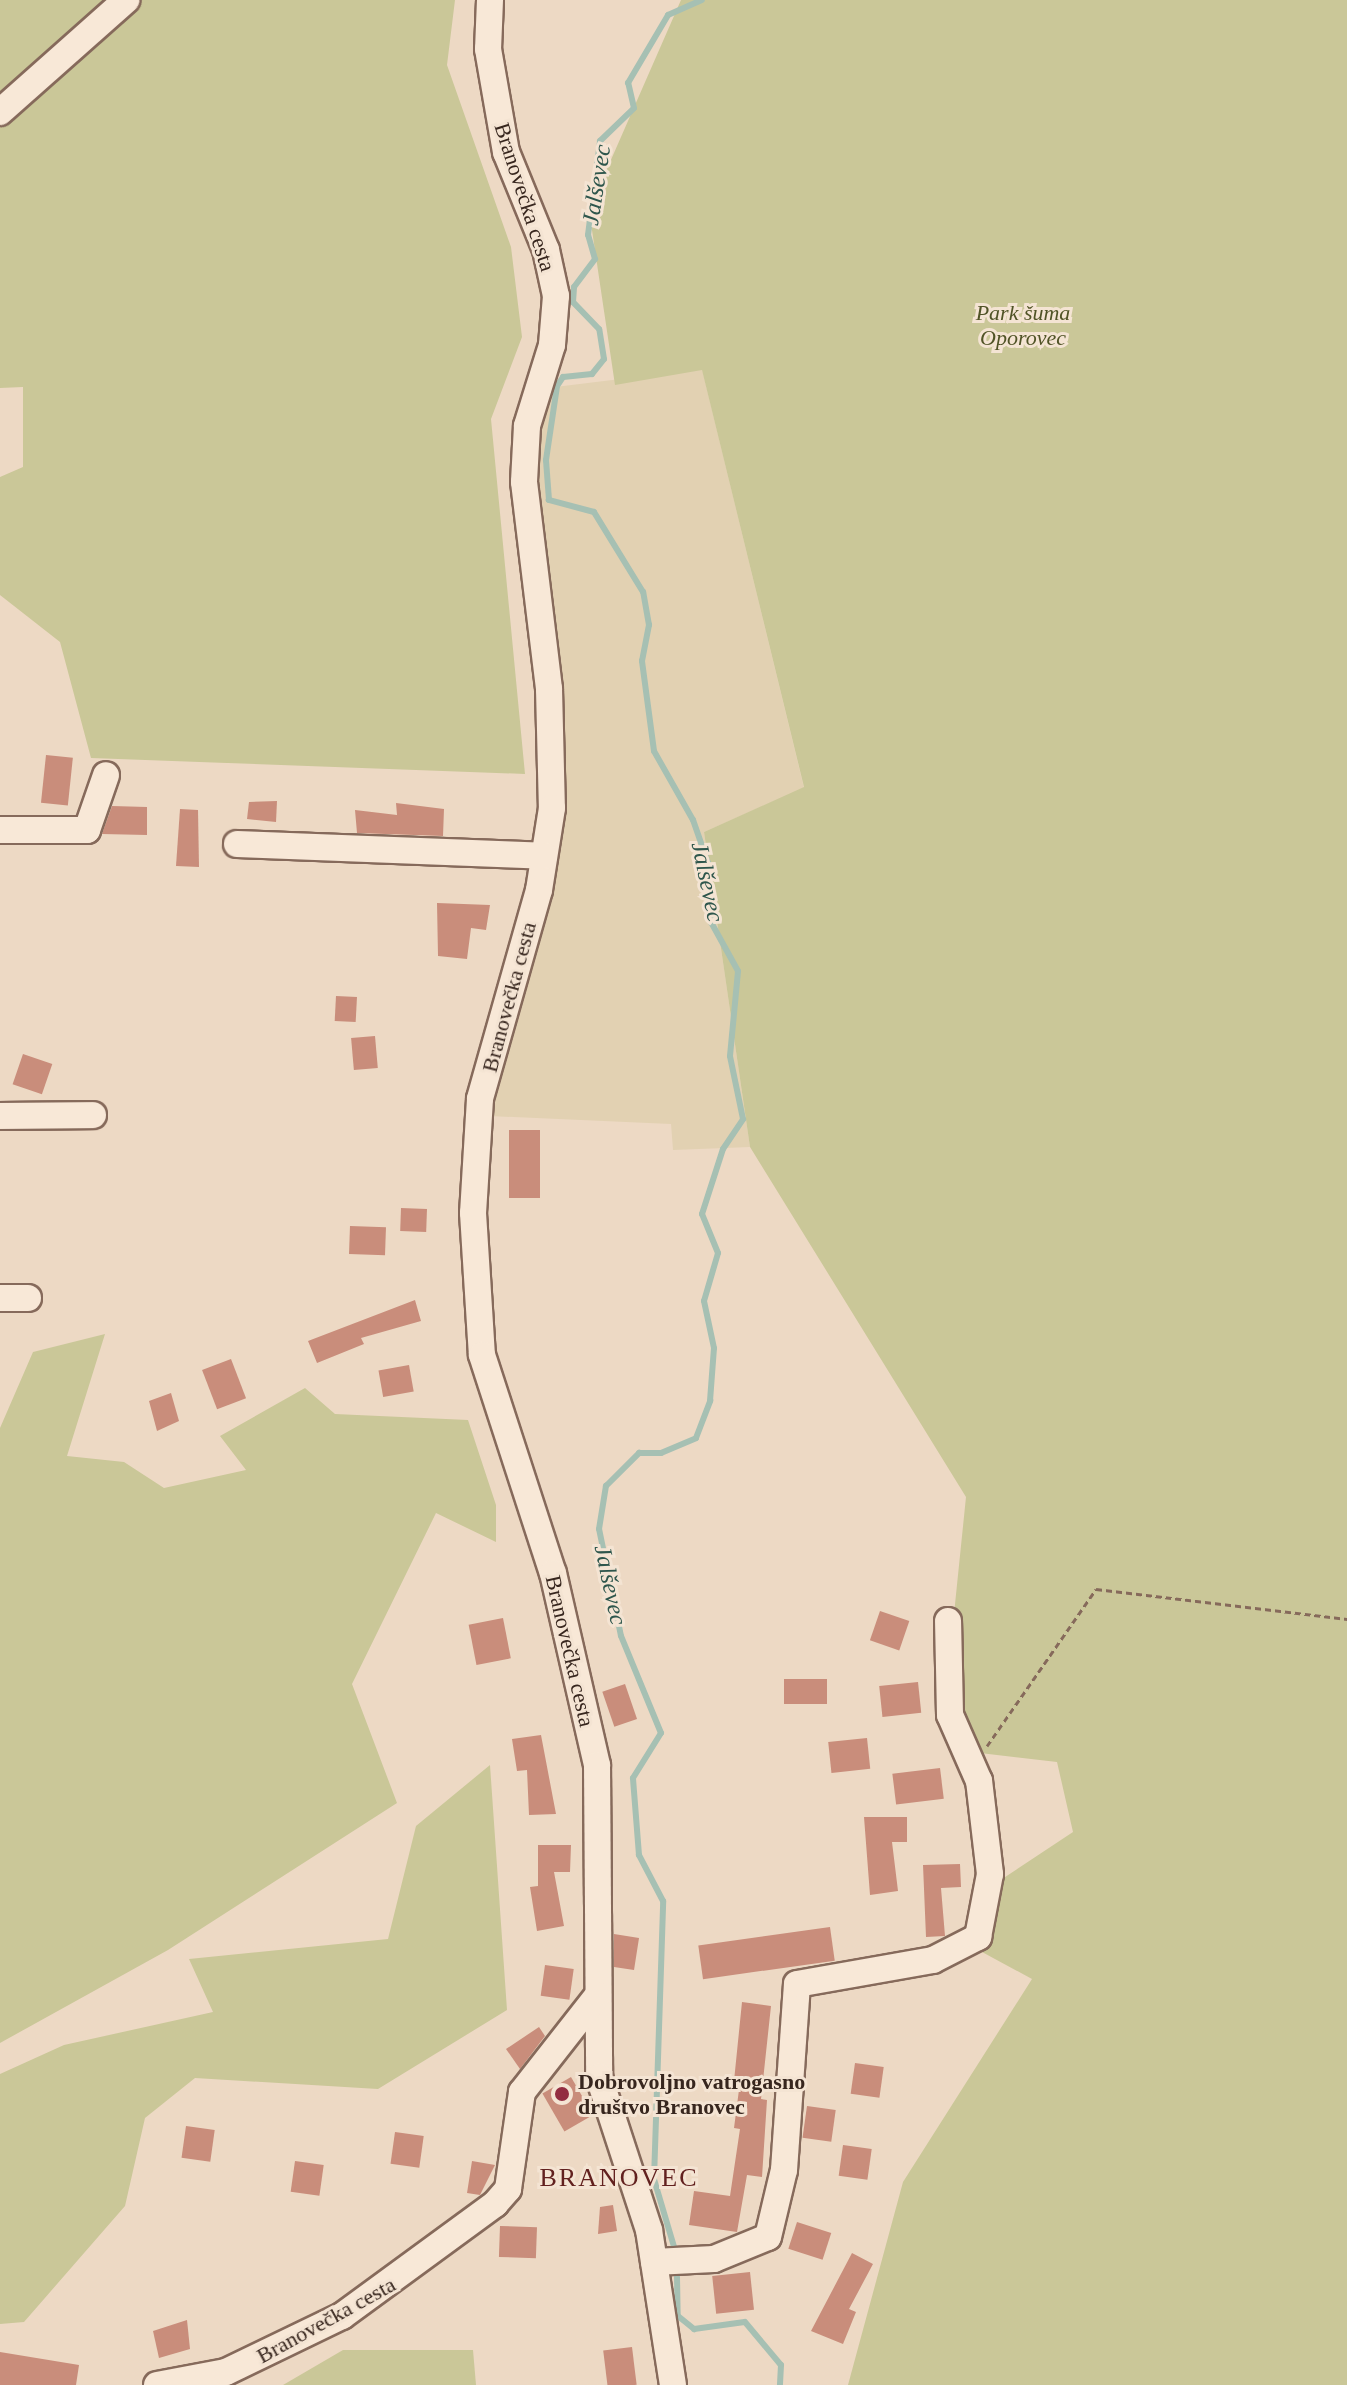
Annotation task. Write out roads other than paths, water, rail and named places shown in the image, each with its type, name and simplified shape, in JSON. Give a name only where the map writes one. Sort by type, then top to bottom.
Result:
[{"type":"street","points":[[0,112],[70,42],[126,0]]},
{"type":"street","name":"Branovečka cesta","points":[[490,0],[488,49],[506,152],[546,250],[556,296],[552,345],[527,426],[524,482],[549,689],[552,808],[544,856],[480,1099],[473,1213],[482,1355],[553,1573],[597,1765],[599,2077],[637,2184],[654,2262],[673,2385]]},
{"type":"street","points":[[0,830],[87,830],[106,775]]},
{"type":"street","points":[[237,844],[544,856]]},
{"type":"street","points":[[0,1116],[93,1115]]},
{"type":"street","points":[[0,1298],[28,1298]]},
{"type":"street","points":[[654,2262],[714,2259],[768,2237],[784,2170],[797,1984],[933,1960],[978,1937],[990,1874],[973,1765],[950,1715],[948,1621]]},
{"type":"street","name":"Branovečka cesta","points":[[157,2385],[226,2372],[342,2316],[495,2204],[508,2189],[522,2092],[598,1995]]},
{"type":"waterway","name":"Jalševec","points":[[675,2250],[654,2179],[663,1901],[639,1855],[633,1778],[661,1733],[621,1636],[599,1529],[606,1486],[639,1453],[661,1453],[696,1438],[710,1401],[714,1348],[704,1301],[718,1253],[702,1214],[723,1149],[743,1119],[730,1056],[738,971],[711,922],[708,863],[693,820],[654,751],[642,661],[649,625],[643,592],[594,512],[549,500],[546,460],[557,386],[563,377],[592,374],[604,359],[599,329],[573,302],[574,287],[595,259],[588,235],[600,141],[634,108],[628,83],[668,15],[702,0]]},
{"type":"waterway","name":"Jalševec","points":[[677,2277],[678,2316],[694,2329],[745,2322],[781,2365],[780,2385]]},
{"type":"place","name":"Dobrovoljno vatrogasno društvo Branovec","points":[[562,2094]]},
{"type":"district","name":"BRANOVEC","points":[[619,2178]]},
{"type":"park label","name":"Park šuma Oporovec","points":[[1023,324]]}]
